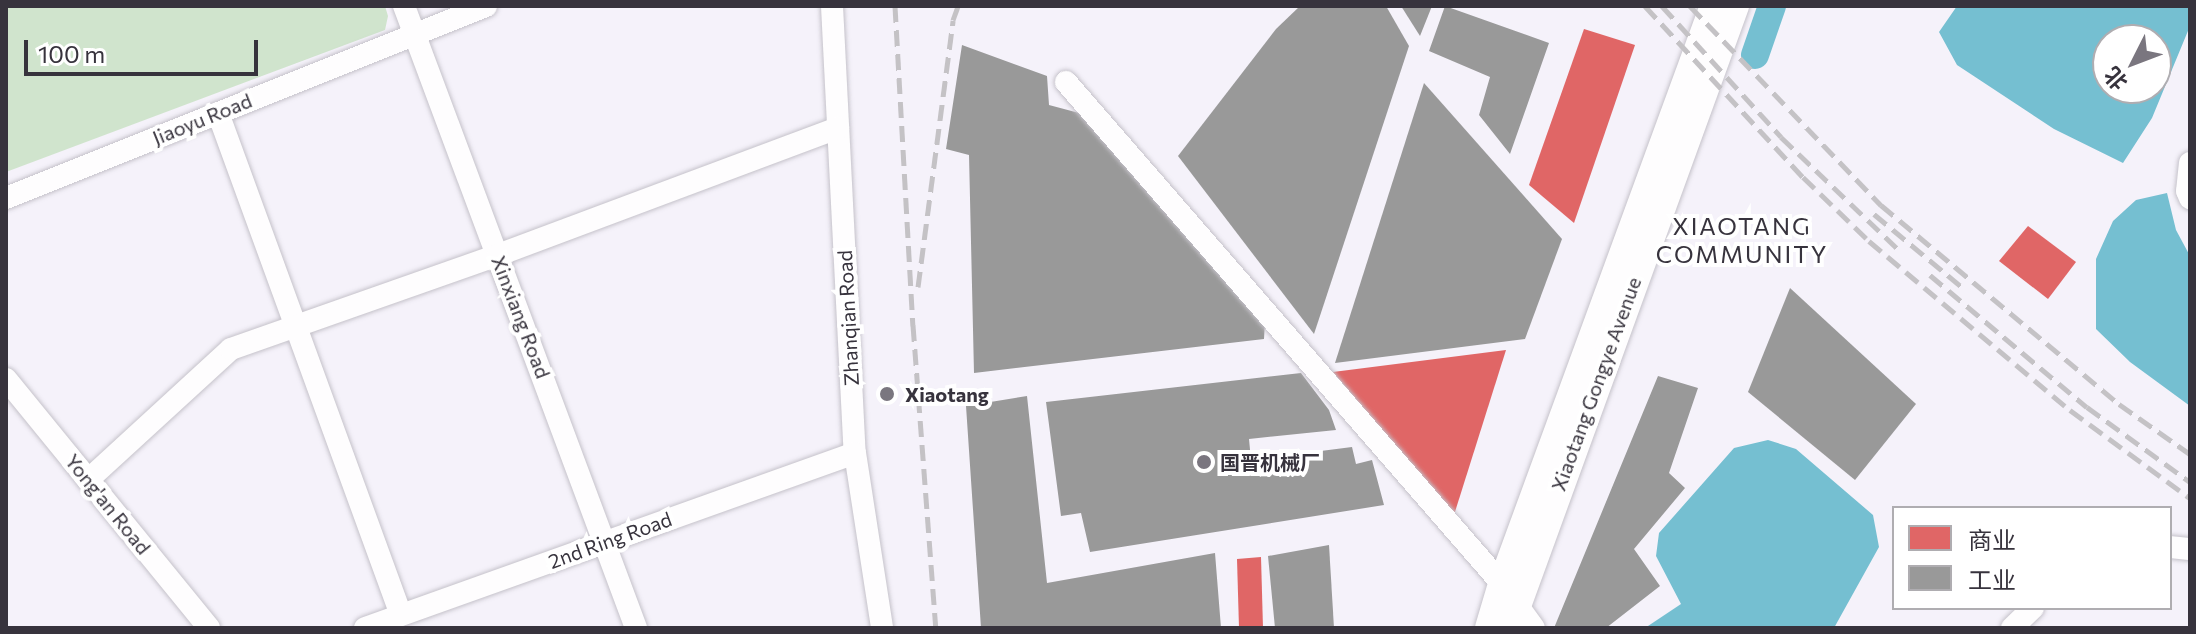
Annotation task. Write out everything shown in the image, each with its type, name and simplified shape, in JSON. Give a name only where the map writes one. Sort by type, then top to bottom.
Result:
[{"type":"main road","name":"Xiaotang Gongye Avenue","points":[[1509,605],[1714,6]]},
{"type":"main road","name":"Xiaotang Gongye Avenue","points":[[1489,628],[1509,605],[1735,6]]},
{"type":"street","name":"Xinxiang Road","points":[[404,6],[636,628]]},
{"type":"street","name":"Jiaoyu Road","points":[[6,198],[486,6]]},
{"type":"street","name":"Zhanqian Road","points":[[832,6],[855,453],[882,628]]},
{"type":"street","points":[[1066,82],[1509,605],[1534,628]]},
{"type":"street","points":[[218,113],[401,615]]},
{"type":"street","points":[[88,480],[231,349],[498,255],[838,128]]},
{"type":"street","points":[[2190,163],[2187,191],[2190,198]]},
{"type":"street","name":"Yong'an Road","points":[[6,379],[209,628]]},
{"type":"street","name":"2nd Ring Road","points":[[365,628],[855,453]]},
{"type":"street","points":[[2012,628],[2031,610]]},
{"type":"green space","points":[[6,6],[385,6],[388,16],[385,30],[6,172]]},
{"type":"water","points":[[1957,6],[2190,6],[2190,26],[2172,70],[2172,24],[2092,24],[2092,104],[2158,104],[2123,163],[2054,129],[1957,65],[1939,32]]},
{"type":"water","points":[[2167,193],[2176,230],[2190,256],[2190,406],[2130,362],[2096,329],[2096,259],[2113,221],[2136,200]]},
{"type":"water","points":[[1768,440],[1796,449],[1873,515],[1879,547],[1834,628],[1645,628],[1681,604],[1656,556],[1659,533],[1734,448]]},
{"type":"building: 商业","points":[[1584,29],[1635,45],[1574,223],[1529,185]]},
{"type":"building: 商业","points":[[2028,226],[2076,262],[2048,299],[1999,261]]},
{"type":"building: 商业","points":[[1506,350],[1454,515],[1333,372]]},
{"type":"building: 商业","points":[[1261,557],[1263,628],[1239,628],[1237,559]]},
{"type":"building: 工业","points":[[1300,6],[1386,6],[1409,46],[1314,334],[1178,156],[1276,29]]},
{"type":"building: 工业","points":[[1401,6],[1432,6],[1420,36]]},
{"type":"building: 工业","points":[[1445,6],[1549,43],[1510,154],[1479,115],[1490,77],[1429,51]]},
{"type":"building: 工业","points":[[962,45],[1047,76],[1049,105],[1079,113],[1265,322],[1264,339],[974,373],[969,155],[946,149]]},
{"type":"building: 工业","points":[[1424,83],[1562,239],[1525,339],[1335,363]]},
{"type":"building: 工业","points":[[1790,288],[1916,404],[1855,480],[1748,392]]},
{"type":"building: 工业","name":"国晋机械厂","points":[[1301,373],[1329,410],[1336,430],[1249,439],[1251,460],[1352,447],[1356,464],[1372,460],[1384,505],[1090,552],[1081,513],[1061,516],[1046,402]]},
{"type":"building: 工业","points":[[1658,376],[1698,388],[1669,473],[1685,488],[1634,549],[1660,586],[1606,628],[1554,628]]},
{"type":"building: 工业","points":[[1027,396],[1047,583],[1215,553],[1221,628],[981,628],[966,406]]},
{"type":"building: 工业","points":[[1329,545],[1334,628],[1275,628],[1268,556]]},
{"type":"waterway","points":[[1755,55],[1772,6]]},
{"type":"railway","points":[[895,6],[913,325],[936,628]]},
{"type":"railway","points":[[918,287],[953,20],[958,6]]},
{"type":"railway","points":[[1645,6],[1803,177],[1869,241],[2070,410],[2190,498]]},
{"type":"railway","points":[[1662,6],[1781,137],[1899,250]]},
{"type":"railway","points":[[1690,6],[1881,205],[2119,404],[2190,454]]},
{"type":"railway","points":[[1874,214],[1963,288]]},
{"type":"railway","points":[[1930,275],[2087,407],[2190,482]]},
{"type":"place","name":"Xiaotang","points":[[887,394]]},
{"type":"place","name":"国晋机械厂","points":[[1204,462]]},
{"type":"district","name":"XIAOTANG COMMUNITY","points":[[1742,240]]}]
